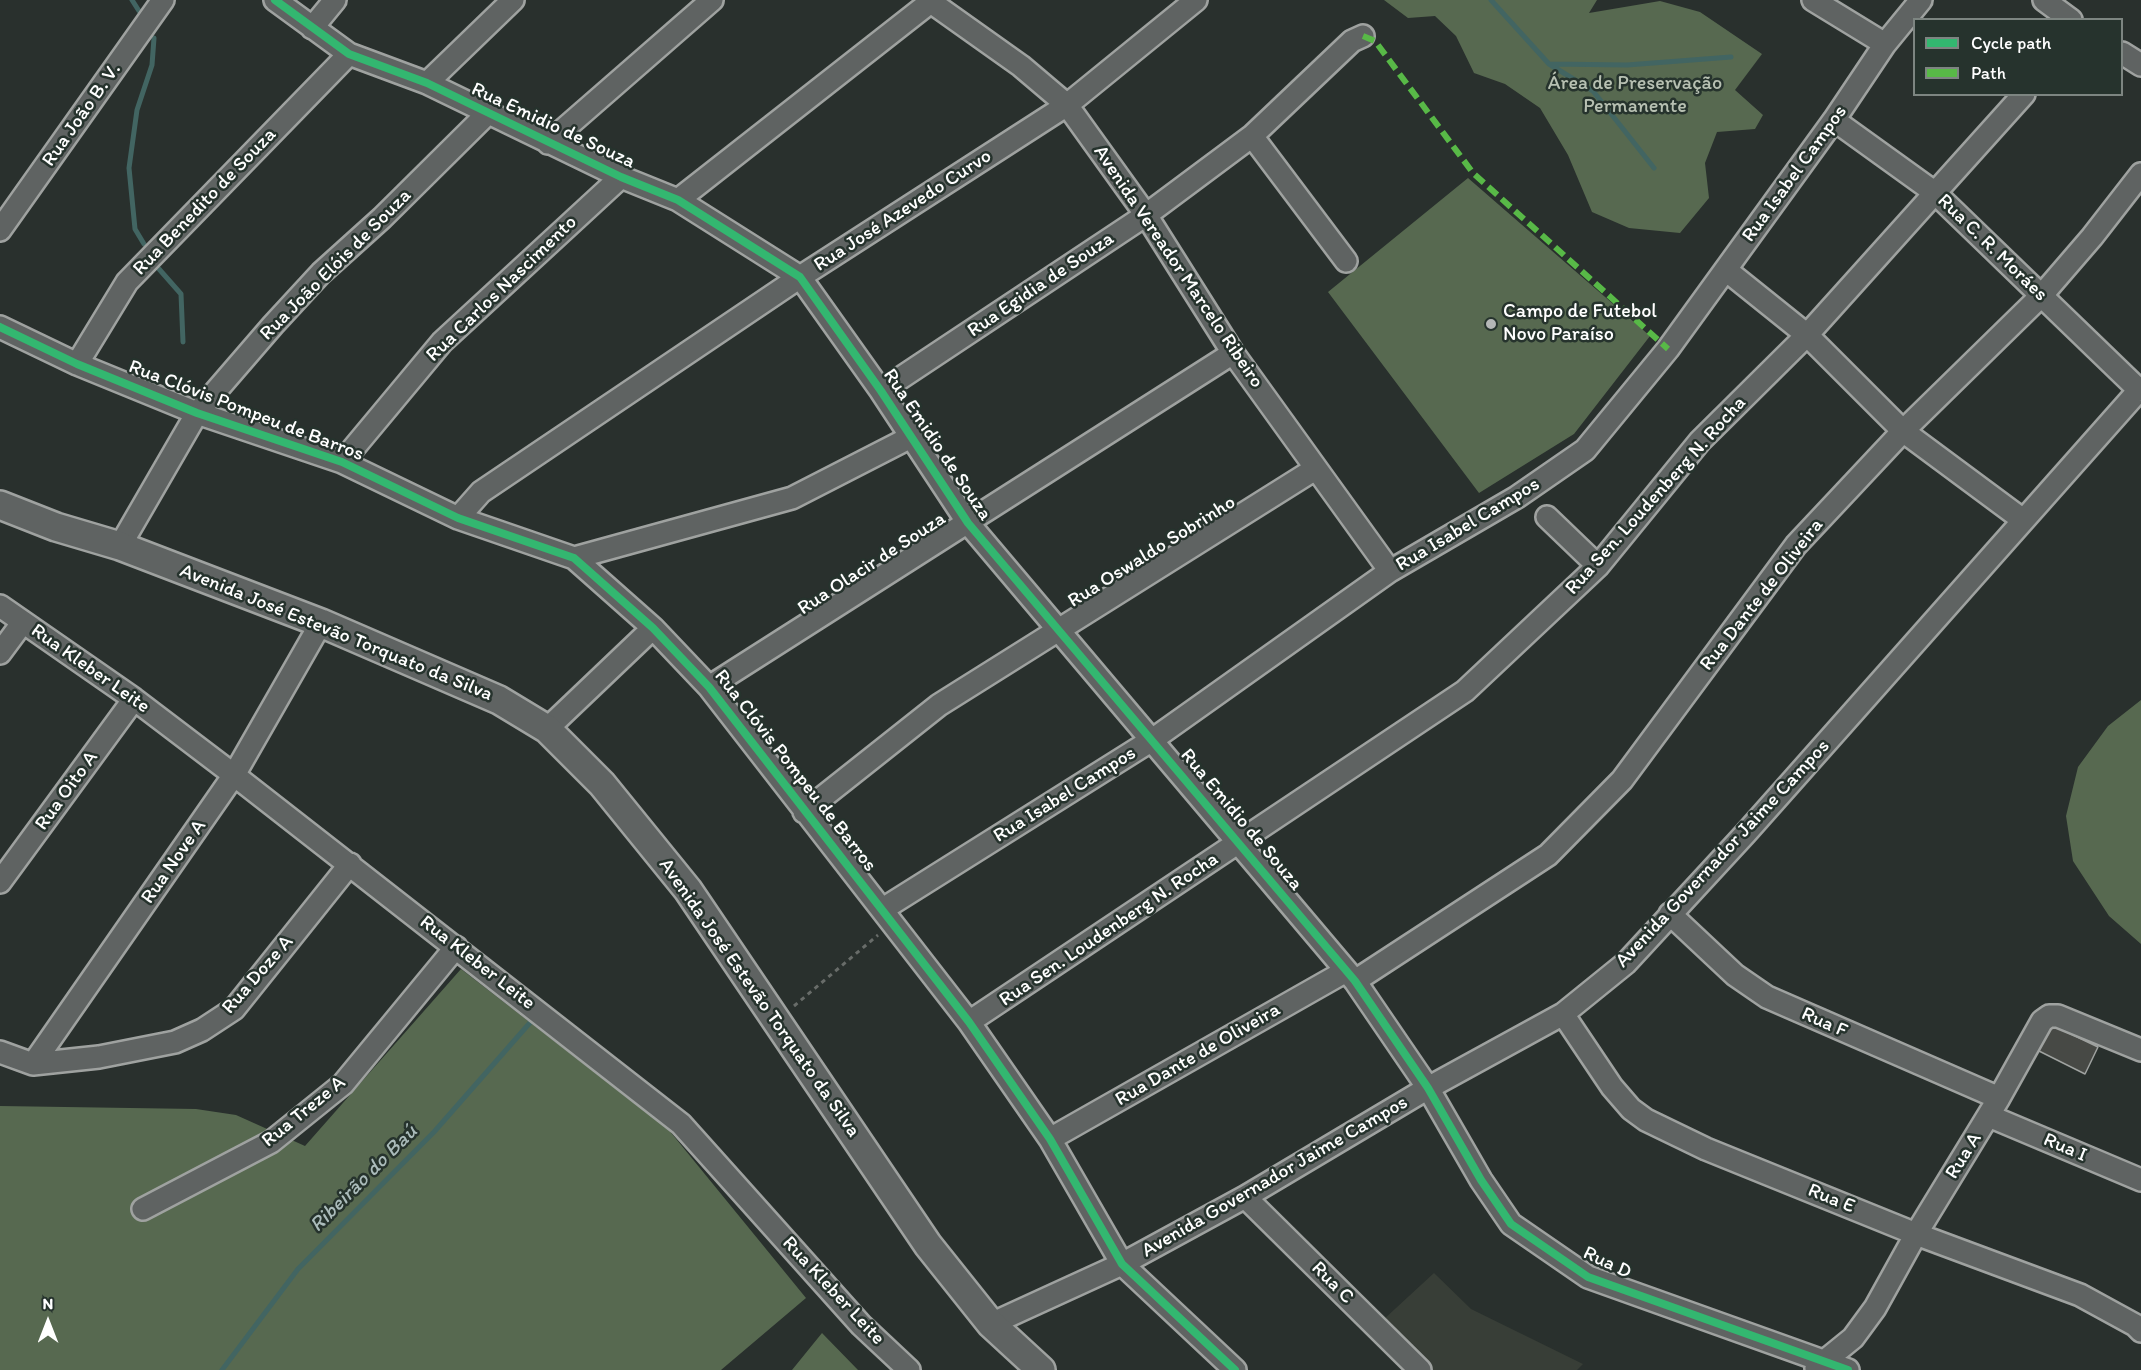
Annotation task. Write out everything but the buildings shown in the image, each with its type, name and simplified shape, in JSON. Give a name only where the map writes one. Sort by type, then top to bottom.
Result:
[{"type":"main road","name":"Avenida José Estevão Torquato da Silva","points":[[0,505],[56,527],[120,546],[321,623],[500,700],[547,729],[602,784],[688,890],[928,1245],[991,1324],[1041,1370]]},
{"type":"street","name":"Rua João B. V.","points":[[0,230],[163,0]]},
{"type":"street","name":"Rua Emidio de Souza","points":[[275,0],[349,54],[427,83],[548,143],[621,177],[678,200],[800,277],[881,391],[968,523],[1351,976],[1428,1088]]},
{"type":"street","points":[[312,28],[335,0]]},
{"type":"street","points":[[427,83],[513,0]]},
{"type":"street","points":[[548,143],[712,0]]},
{"type":"street","points":[[678,200],[931,0]]},
{"type":"street","name":"Avenida Vereador Marcelo Ribeiro","points":[[931,0],[1021,66],[1067,105],[1146,214],[1233,353],[1390,571]]},
{"type":"street","name":"Rua José Azevedo Curvo","points":[[458,518],[481,492],[800,277],[1067,105],[1196,0]]},
{"type":"street","points":[[1813,0],[1885,44]]},
{"type":"street","name":"Rua Isabel Campos","points":[[888,916],[1152,740],[1390,571],[1508,503],[1555,473],[1585,450],[1668,349],[1834,120],[1885,44],[1921,0]]},
{"type":"street","points":[[2044,0],[2068,18]]},
{"type":"street","name":"Rua Egidia de Souza","points":[[881,391],[1146,214],[1252,136],[1352,41],[1363,36]]},
{"type":"street","name":"Rua Benedito de Souza","points":[[77,364],[127,282],[349,54]]},
{"type":"street","points":[[2123,54],[2141,65]]},
{"type":"street","name":"Rua Sen. Loudenberg N. Rocha","points":[[969,1022],[1465,691],[1598,566],[1700,441],[1807,335],[2022,96]]},
{"type":"street","name":"Rua João Elóis de Souza","points":[[120,546],[197,413],[321,273],[382,218],[487,114]]},
{"type":"street","name":"Rua C. R. Moráes","points":[[1834,120],[1934,192],[2140,389]]},
{"type":"street","points":[[1252,136],[1346,261]]},
{"type":"street","name":"Rua Dante de Oliveira","points":[[1050,1139],[1351,976],[1548,855],[1622,780],[1796,545],[1903,431],[2042,295],[2092,237],[2141,174]]},
{"type":"street","name":"Rua Carlos Nascimento","points":[[342,462],[442,342],[621,177]]},
{"type":"street","points":[[1726,270],[1807,335],[1903,431],[2023,520]]},
{"type":"street","name":"Rua Clóvis Pompeu de Barros","points":[[0,327],[77,364],[197,413],[342,462],[458,518],[574,558],[653,628],[709,687],[969,1022],[1050,1139],[1122,1264],[1235,1370]]},
{"type":"street","name":"Rua Olacir de Souza","points":[[709,687],[1233,353]]},
{"type":"street","name":"Avenida Governador Jaime Campos","points":[[991,1324],[1122,1264],[1245,1197],[1428,1088],[1563,1014],[1626,963],[1746,833],[2140,389]]},
{"type":"street","points":[[574,558],[792,498],[911,436]]},
{"type":"street","name":"Rua Oswaldo Sobrinho","points":[[804,812],[939,705],[1315,469]]},
{"type":"street","points":[[1547,517],[1598,566]]},
{"type":"street","name":"Rua Kleber Leite","points":[[0,606],[134,699],[234,775],[681,1124],[861,1325],[909,1370]]},
{"type":"street","points":[[0,653],[23,622]]},
{"type":"street","name":"Rua Nove A","points":[[33,1064],[234,775],[321,623]]},
{"type":"street","points":[[547,729],[653,628]]},
{"type":"street","name":"Rua Oito A","points":[[0,882],[134,699]]},
{"type":"street","name":"Rua Doze A","points":[[33,1064],[110,1055],[175,1042],[202,1030],[234,1009],[350,864]]},
{"type":"street","name":"Rua F","points":[[1670,914],[1735,975],[1767,997],[1994,1107]]},
{"type":"street","name":"Rua Treze A","points":[[143,1209],[271,1142],[343,1084],[456,947]]},
{"type":"street","name":"Rua E","points":[[1563,1014],[1612,1087],[1631,1109],[1646,1120],[1706,1149],[1916,1234],[2080,1295],[2135,1325],[2141,1331]]},
{"type":"street","name":"Rua A","points":[[1819,1366],[1853,1338],[1875,1308],[2042,1021],[2049,1016],[2058,1016],[2141,1050]]},
{"type":"street","points":[[0,1052],[33,1064]]},
{"type":"street","name":"Rua D","points":[[1428,1088],[1481,1179],[1511,1224],[1588,1277],[1819,1366],[1848,1370]]},
{"type":"street","name":"Rua I","points":[[1994,1107],[2141,1180]]},
{"type":"street","name":"Rua C","points":[[1245,1197],[1420,1370]]},
{"type":"path","points":[[777,1021],[888,916]]},
{"type":"shaded area","points":[[1434,1273],[1471,1309],[1583,1364],[1577,1370],[1425,1370],[1383,1320]]},
{"type":"green space","name":"Área de Preservação Permanente","points":[[1384,0],[1597,0],[1589,13],[1660,1],[1700,12],[1762,54],[1735,90],[1763,115],[1755,129],[1717,132],[1705,163],[1709,198],[1680,233],[1629,228],[1592,212],[1568,155],[1540,108],[1505,84],[1474,73],[1456,36],[1435,16],[1408,18]]},
{"type":"green space","name":"Campo de Futebol Novo Paraíso","points":[[1468,178],[1650,336],[1574,434],[1479,493],[1328,292]]},
{"type":"green space","points":[[2141,700],[2141,944],[2109,916],[2073,861],[2066,816],[2078,767],[2108,726]]},
{"type":"green space","points":[[461,969],[668,1129],[806,1298],[721,1370],[0,1370],[0,1106],[196,1109],[236,1115],[305,1146]]},
{"type":"green space","points":[[822,1333],[858,1370],[792,1370]]},
{"type":"waterway","points":[[132,0],[139,11]]},
{"type":"waterway","points":[[1491,0],[1549,64],[1593,91],[1654,168]]},
{"type":"waterway","points":[[144,244],[135,229],[129,168],[137,110],[152,65],[154,38]]},
{"type":"waterway","points":[[1550,64],[1627,65],[1731,57]]},
{"type":"waterway","points":[[159,269],[181,294],[183,342]]},
{"type":"waterway","name":"Ribeirão do Baú","points":[[222,1370],[298,1269],[434,1132],[535,1017]]},
{"type":"marked path","points":[[1363,36],[1375,41],[1473,173],[1668,349]]},
{"type":"cycle path","points":[[275,0],[349,54],[427,83],[621,177],[678,200],[800,277],[881,391],[968,523],[1355,981],[1428,1088],[1481,1180],[1511,1224],[1588,1277],[1848,1370]]},
{"type":"cycle path","points":[[0,327],[77,364],[197,413],[342,462],[458,518],[574,558],[653,628],[709,687],[969,1022],[1050,1139],[1122,1264],[1235,1370]]},
{"type":"place","name":"Campo de Futebol Novo Paraíso","points":[[1491,324]]}]
